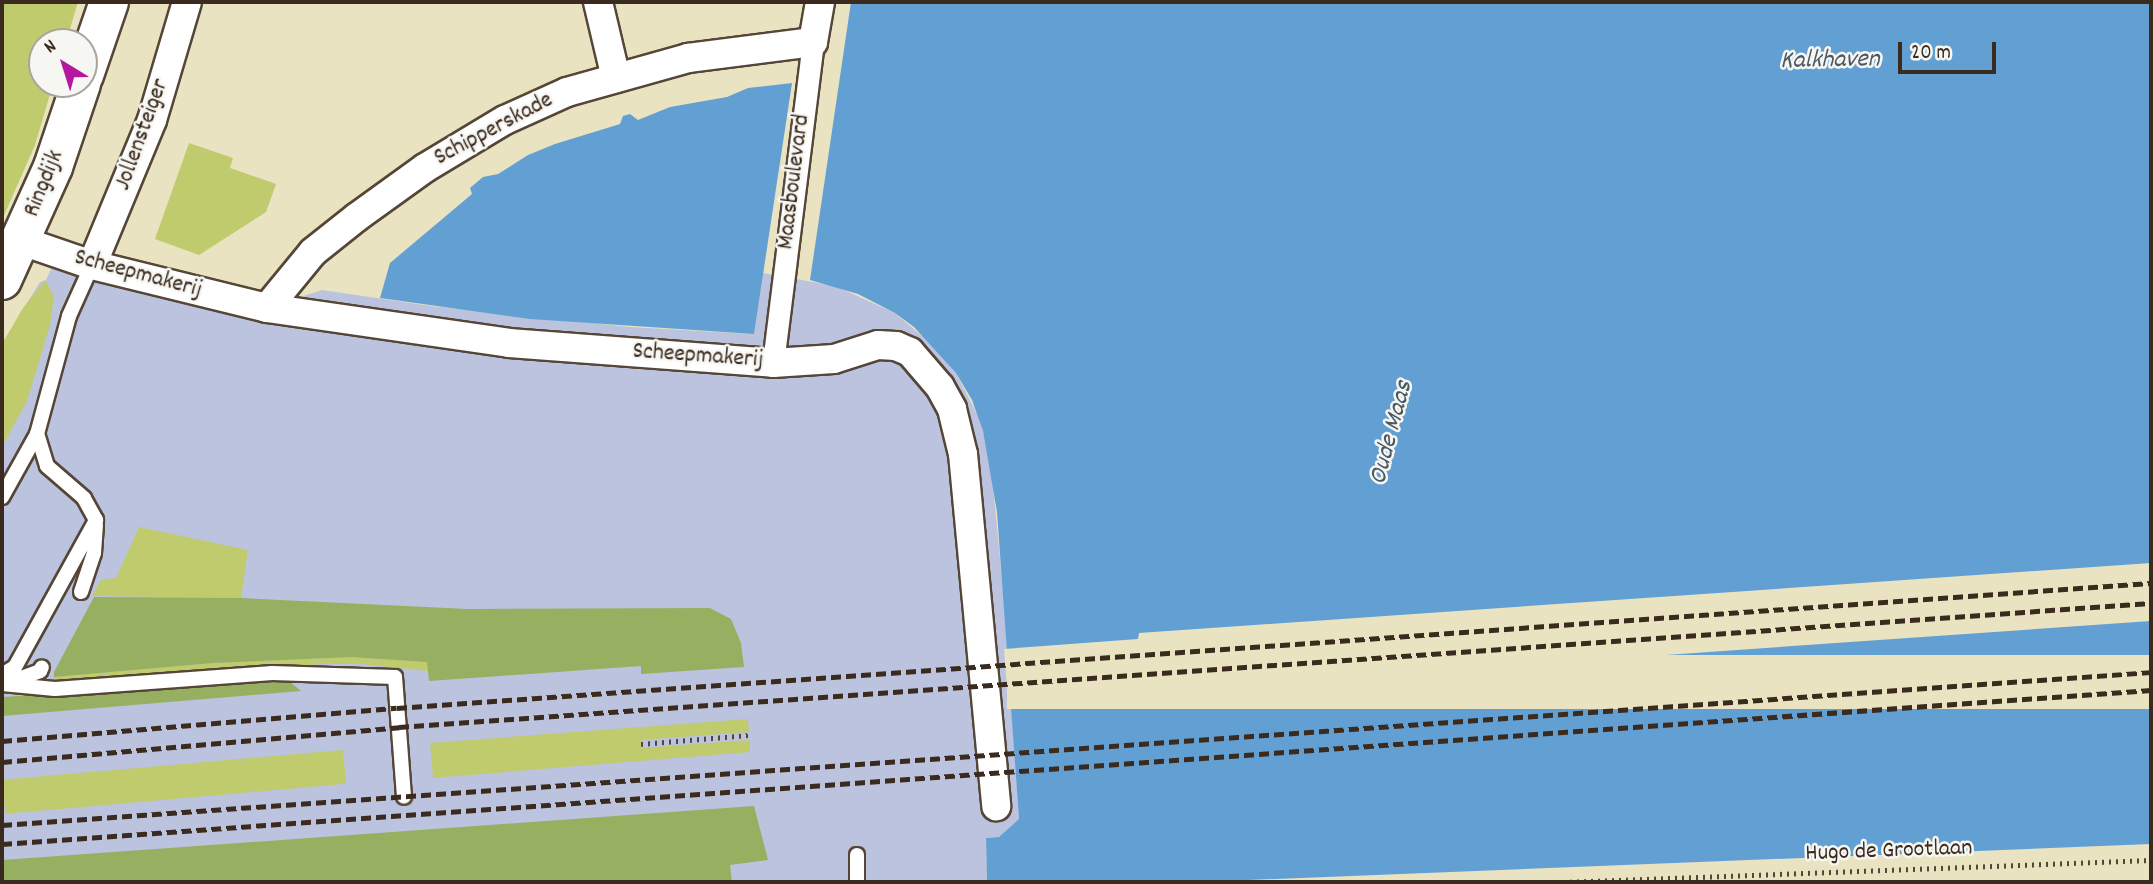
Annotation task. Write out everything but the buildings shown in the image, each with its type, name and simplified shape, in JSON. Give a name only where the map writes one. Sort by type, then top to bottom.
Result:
[{"type":"main road","points":[[98,34],[109,2]]},
{"type":"main road","name":"Ringdijk","points":[[2,280],[22,241],[53,167],[76,98]]},
{"type":"street","name":"Jollensteiger","points":[[92,265],[152,120],[187,2]]},
{"type":"street","points":[[598,2],[616,78]]},
{"type":"street","name":"Maasboulevard","points":[[773,363],[820,2]]},
{"type":"street","name":"Schipperskade","points":[[267,308],[313,252],[425,168],[505,120],[567,92],[688,58],[813,42]]},
{"type":"street","name":"Scheepmakerij","points":[[22,241],[92,265],[267,308],[509,343],[773,363],[834,359],[861,348],[896,346],[910,352],[927,369],[952,409],[967,481],[996,806]]},
{"type":"lane","points":[[2,497],[37,434],[69,316],[92,265]]},
{"type":"lane","points":[[37,434],[47,466],[84,498],[96,520],[94,553],[81,592]]},
{"type":"lane","points":[[2,675],[15,667],[96,520]]},
{"type":"lane","points":[[2,683],[16,682],[42,667]]},
{"type":"lane","points":[[2,683],[55,689],[217,675],[318,672],[395,677],[404,797]]},
{"type":"lane","points":[[857,855],[858,882]]},
{"type":"path","points":[[640,744],[749,735]]},
{"type":"path","name":"Hugo de Grootlaan","points":[[1563,882],[2151,860]]},
{"type":"shaded area","points":[[58,254],[267,308],[322,290],[431,306],[630,327],[754,334],[763,273],[835,286],[895,313],[928,341],[956,373],[979,418],[990,455],[1005,610],[1019,820],[999,837],[986,838],[987,882],[2,882],[2,344],[40,282],[46,280]]},
{"type":"green space","points":[[2,2],[78,2],[70,28],[28,28],[28,98],[49,98],[35,145],[2,220]]},
{"type":"green space","points":[[189,143],[233,158],[230,168],[276,184],[266,212],[199,255],[155,239]]},
{"type":"green space","points":[[45,280],[54,296],[50,325],[27,401],[2,447],[2,344],[23,308]]},
{"type":"green space","points":[[139,527],[248,550],[241,598],[92,596],[101,580],[116,578]]},
{"type":"green space","points":[[94,597],[241,598],[468,609],[710,608],[731,619],[741,643],[744,667],[641,674],[641,666],[429,681],[427,662],[351,657],[213,663],[54,677],[54,672]]},
{"type":"green space","points":[[351,657],[428,662],[428,671],[361,664],[322,664],[55,683],[54,677],[213,663]]},
{"type":"green space","points":[[272,680],[290,682],[301,691],[2,716],[2,697]]},
{"type":"green space","points":[[748,719],[749,732],[641,740],[641,748],[750,740],[750,752],[433,778],[430,743]]},
{"type":"green space","points":[[343,750],[346,784],[5,814],[2,780]]},
{"type":"green space","points":[[754,806],[768,860],[730,865],[732,882],[2,882],[2,860]]},
{"type":"water","points":[[851,2],[2151,2],[2151,882],[987,882],[986,838],[999,837],[1019,819],[997,512],[983,431],[972,400],[956,373],[914,327],[895,313],[858,294],[810,280]]},
{"type":"water","points":[[792,83],[754,334],[530,319],[380,298],[390,263],[472,194],[470,188],[483,177],[498,174],[528,155],[555,144],[620,124],[623,116],[630,114],[638,120],[670,107],[727,97],[748,88]]},
{"type":"pier","points":[[2151,563],[2151,621],[1008,701],[1004,649],[1138,639],[1139,633]]},
{"type":"pier","points":[[1007,655],[2151,655],[2151,709],[1007,709]]},
{"type":"pier","points":[[2151,844],[2151,882],[1200,882]]},
{"type":"railway","points":[[2,741],[397,708],[2151,583]]},
{"type":"railway","points":[[2,762],[399,727],[2151,603]]},
{"type":"railway","points":[[2,825],[2151,672]]},
{"type":"railway","points":[[2,844],[2151,690]]},
{"type":"water label","name":"Kalkhaven","points":[[1830,61]]},
{"type":"water label","name":"Oude Maas","points":[[1392,433]]}]
